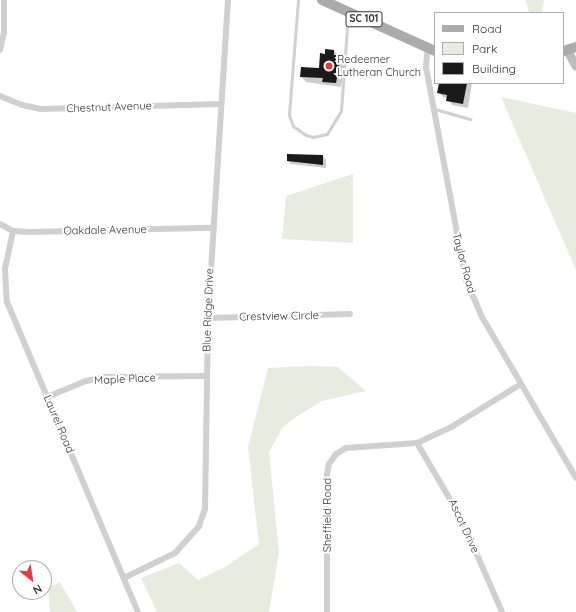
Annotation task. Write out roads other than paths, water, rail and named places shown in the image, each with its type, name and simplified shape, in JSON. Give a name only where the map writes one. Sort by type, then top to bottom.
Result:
[{"type":"main road","name":"SC 101","points":[[322,0],[431,49]]},
{"type":"main road","points":[[569,49],[576,66]]},
{"type":"street","points":[[0,50],[4,34],[4,0]]},
{"type":"street","name":"Blue Ridge Drive","points":[[124,578],[175,553],[189,539],[203,518],[206,501],[206,376],[212,228],[228,0]]},
{"type":"street","name":"Taylor Road","points":[[431,49],[426,67],[466,280],[482,317],[576,478]]},
{"type":"street","name":"Chestnut Avenue","points":[[0,96],[22,105],[41,109],[220,104]]},
{"type":"street","name":"Oakdale Avenue","points":[[0,224],[13,231],[212,228]]},
{"type":"street","name":"Laurel Road","points":[[13,231],[5,269],[6,297],[138,612]]},
{"type":"street","name":"Crestview Circle","points":[[208,318],[350,314]]},
{"type":"street","name":"Maple Place","points":[[47,397],[80,383],[105,377],[206,376]]},
{"type":"street","name":"Sheffield Road","points":[[327,612],[327,474],[331,460],[338,452],[346,448],[417,443],[453,426],[521,384]]},
{"type":"street","name":"Ascot Drive","points":[[417,443],[461,518],[502,612]]},
{"type":"lane","points":[[298,0],[289,115],[298,131],[313,137],[327,134],[341,111],[349,12]]},
{"type":"lane","points":[[433,109],[472,119]]},
{"type":"place","name":"Redeemer Lutheran Church","points":[[329,66]]}]
